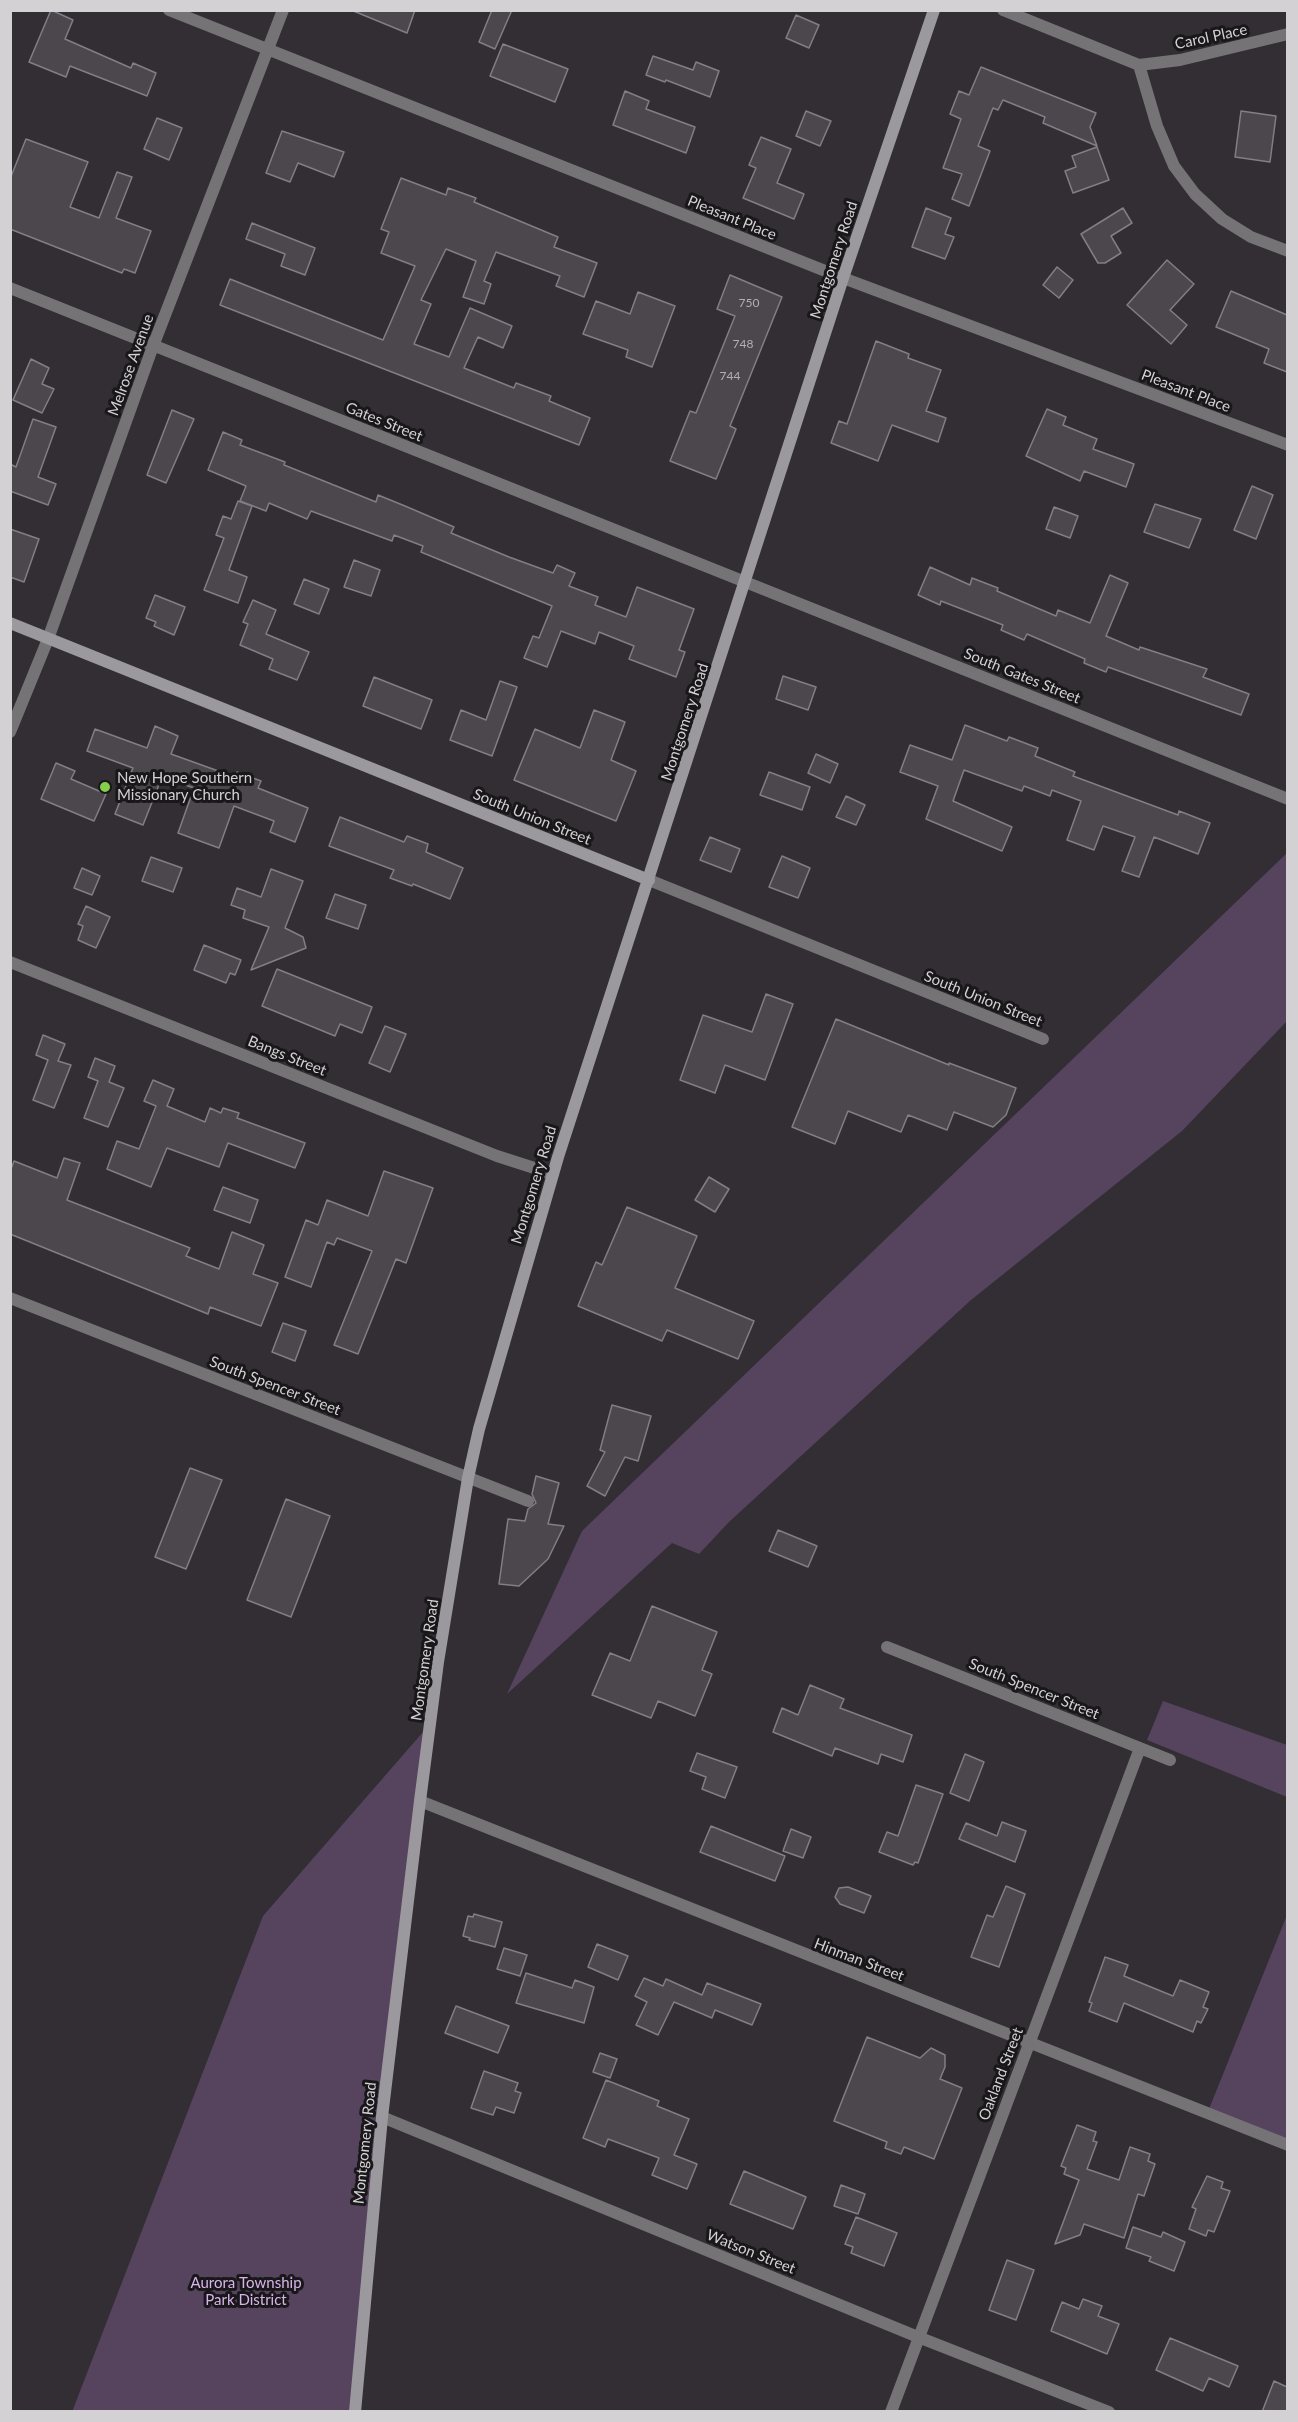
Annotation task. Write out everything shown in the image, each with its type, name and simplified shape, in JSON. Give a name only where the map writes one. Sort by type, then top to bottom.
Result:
[{"type":"street","name":"Pleasant Place","points":[[169,10],[843,278],[1287,445]]},
{"type":"street","name":"Melrose Avenue","points":[[10,732],[48,639],[153,346],[283,10]]},
{"type":"street","name":"Montgomery Road","points":[[355,2412],[382,2117],[420,1801],[438,1662],[468,1478],[512,1311],[553,1174],[843,278],[934,10]]},
{"type":"street","points":[[1003,10],[1139,65],[1157,126],[1170,156],[1195,194],[1222,219],[1251,237],[1287,251]]},
{"type":"street","name":"Carol Place","points":[[1139,65],[1202,55],[1287,34]]},
{"type":"street","name":"Gates Street","points":[[10,288],[746,582]]},
{"type":"street","name":"South Gates Street","points":[[746,582],[1287,799]]},
{"type":"street","name":"South Union Street","points":[[10,623],[1043,1039]]},
{"type":"street","name":"Bangs Street","points":[[10,962],[490,1153],[553,1174]]},
{"type":"street","name":"South Spencer Street","points":[[10,1298],[528,1501]]},
{"type":"street","name":"South Spencer Street","points":[[887,1647],[1170,1760]]},
{"type":"street","name":"Oakland Street","points":[[891,2412],[1140,1748]]},
{"type":"street","name":"Hinman Street","points":[[420,1801],[1287,2145]]},
{"type":"street","name":"Watson Street","points":[[382,2117],[918,2337],[1109,2412]]},
{"type":"green space","points":[[1287,853],[1287,1021],[1182,1131],[971,1300],[729,1522],[699,1554],[672,1543],[507,1694],[582,1531]]},
{"type":"green space","points":[[1163,1701],[1287,1745],[1287,1797],[1147,1740]]},
{"type":"green space","name":"Aurora Township Park District","points":[[430,1724],[355,2411],[72,2412],[263,1916]]},
{"type":"green space","points":[[1287,1915],[1287,2139],[1209,2109]]},
{"type":"building","points":[[51,10],[73,20],[65,39],[131,68],[133,63],[156,73],[147,96],[70,66],[66,77],[29,62]]},
{"type":"building","points":[[351,10],[415,10],[407,33]]},
{"type":"building","points":[[492,10],[512,10],[495,49],[479,42]]},
{"type":"building","points":[[796,15],[819,25],[809,48],[786,38]]},
{"type":"building","points":[[503,44],[568,69],[555,102],[490,76]]},
{"type":"building","points":[[653,56],[693,70],[696,62],[719,71],[710,97],[646,75]]},
{"type":"building","points":[[981,67],[1096,113],[1090,127],[1097,146],[1043,123],[1045,117],[1003,100],[998,110],[993,108],[978,146],[990,151],[969,206],[952,199],[962,174],[943,168],[961,119],[950,114],[959,91],[969,95]]},
{"type":"building","points":[[625,91],[649,101],[646,109],[695,127],[686,153],[613,125]]},
{"type":"building","points":[[806,111],[831,121],[820,146],[796,136]]},
{"type":"building","points":[[1241,111],[1276,116],[1270,162],[1235,157]]},
{"type":"building","points":[[157,118],[182,128],[169,160],[144,149]]},
{"type":"building","points":[[282,131],[344,152],[334,177],[298,163],[290,182],[266,173]]},
{"type":"building","points":[[761,137],[791,149],[777,183],[804,194],[794,219],[743,198],[756,168],[749,165]]},
{"type":"building","points":[[26,139],[88,162],[70,207],[99,218],[117,172],[132,177],[116,218],[151,231],[135,273],[124,269],[122,273],[10,229],[10,179]]},
{"type":"building","points":[[1097,147],[1109,180],[1073,193],[1065,171],[1076,167],[1072,156]]},
{"type":"building","points":[[401,178],[446,195],[448,188],[476,198],[474,202],[558,237],[554,247],[597,263],[584,297],[556,286],[560,276],[496,252],[484,281],[491,284],[484,304],[463,297],[476,261],[446,249],[421,300],[431,304],[414,344],[449,357],[470,308],[512,326],[503,348],[478,337],[464,368],[514,388],[516,383],[551,396],[549,401],[590,418],[579,445],[220,305],[230,279],[383,340],[415,266],[381,253],[389,232],[381,229]]},
{"type":"building","points":[[926,208],[951,218],[945,234],[954,237],[945,259],[912,247]]},
{"type":"building","points":[[1123,208],[1132,223],[1111,236],[1121,253],[1105,263],[1098,263],[1081,234]]},
{"type":"building","points":[[252,223],[315,248],[305,275],[281,266],[285,254],[246,239]]},
{"type":"building","points":[[1167,260],[1194,284],[1170,310],[1187,325],[1171,344],[1127,305]]},
{"type":"building","points":[[1057,267],[1073,280],[1059,298],[1043,285]]},
{"type":"building","points":[[730,275],[782,297],[730,426],[736,429],[716,479],[670,461],[690,411],[696,413],[735,316],[717,309]]},
{"type":"building","points":[[1231,291],[1287,315],[1287,372],[1264,363],[1269,349],[1216,327]]},
{"type":"building","points":[[638,292],[675,306],[652,367],[626,357],[628,350],[583,334],[596,301],[630,314]]},
{"type":"building","points":[[876,341],[909,354],[908,358],[941,370],[926,411],[946,418],[938,442],[892,425],[878,461],[831,443],[839,421],[847,424]]},
{"type":"building","points":[[31,359],[49,368],[42,384],[54,389],[42,413],[13,400]]},
{"type":"building","points":[[1047,409],[1066,417],[1063,425],[1097,439],[1093,449],[1134,464],[1126,487],[1084,471],[1080,481],[1026,456]]},
{"type":"building","points":[[172,410],[194,419],[166,483],[147,475]]},
{"type":"building","points":[[33,419],[56,427],[38,477],[56,484],[48,505],[10,491],[10,464],[16,467]]},
{"type":"building","points":[[223,432],[242,440],[240,445],[285,462],[284,465],[376,502],[378,495],[405,506],[454,527],[451,533],[509,557],[553,573],[557,565],[575,573],[569,586],[598,597],[595,605],[626,617],[637,587],[694,609],[679,650],[685,652],[676,677],[629,659],[634,646],[599,632],[595,644],[561,631],[547,667],[524,658],[533,636],[539,638],[552,606],[421,552],[423,546],[394,535],[392,541],[311,511],[307,519],[269,503],[266,511],[240,501],[246,486],[208,470]]},
{"type":"building","points":[[1252,486],[1273,495],[1256,539],[1234,530]]},
{"type":"building","points":[[238,501],[252,506],[229,570],[247,577],[238,603],[204,590],[224,538],[216,535],[223,516],[231,519]]},
{"type":"building","points":[[1155,504],[1201,519],[1189,548],[1144,532]]},
{"type":"building","points":[[1054,507],[1078,516],[1070,538],[1046,529]]},
{"type":"building","points":[[10,529],[39,539],[24,582],[10,577]]},
{"type":"building","points":[[354,560],[380,570],[371,596],[344,587]]},
{"type":"building","points":[[930,567],[970,585],[972,578],[998,588],[997,591],[1056,616],[1058,610],[1090,623],[1110,575],[1128,583],[1106,636],[1139,650],[1140,647],[1207,669],[1203,677],[1249,694],[1241,715],[1108,667],[1106,672],[1084,663],[1085,659],[1027,634],[1024,640],[1001,630],[1003,625],[941,601],[940,605],[918,595]]},
{"type":"building","points":[[304,579],[329,589],[319,614],[294,604]]},
{"type":"building","points":[[155,595],[185,607],[174,635],[154,626],[156,622],[146,618]]},
{"type":"building","points":[[253,600],[276,610],[266,634],[309,652],[297,680],[269,669],[273,659],[240,645],[248,624],[243,622]]},
{"type":"building","points":[[783,676],[816,687],[808,710],[776,699]]},
{"type":"building","points":[[374,677],[432,700],[421,729],[363,706]]},
{"type":"building","points":[[500,681],[517,687],[492,756],[450,740],[461,710],[486,720]]},
{"type":"building","points":[[594,710],[625,722],[611,760],[636,771],[616,821],[514,780],[535,729],[580,748]]},
{"type":"building","points":[[965,725],[1007,741],[1009,737],[1038,748],[1035,756],[1075,772],[1073,776],[1178,815],[1179,811],[1210,823],[1198,854],[1154,837],[1139,877],[1122,871],[1135,837],[1103,826],[1094,850],[1067,840],[1081,801],[1052,790],[1050,796],[1024,786],[1022,791],[964,770],[953,801],[1012,827],[1002,851],[926,819],[938,786],[900,772],[910,745],[952,760]]},
{"type":"building","points":[[155,726],[178,736],[171,754],[235,777],[237,772],[261,781],[258,788],[308,808],[295,842],[270,832],[274,821],[234,806],[219,848],[178,833],[194,788],[162,777],[143,825],[115,814],[133,768],[87,751],[95,729],[147,748]]},
{"type":"building","points":[[816,754],[838,764],[830,783],[808,773]]},
{"type":"building","points":[[56,763],[75,771],[71,779],[106,794],[94,821],[41,799]]},
{"type":"building","points":[[769,772],[810,787],[802,810],[760,795]]},
{"type":"building","points":[[846,796],[865,805],[856,825],[836,817]]},
{"type":"building","points":[[340,817],[404,842],[407,836],[428,844],[426,852],[463,868],[450,899],[413,884],[412,886],[390,878],[394,870],[329,846]]},
{"type":"building","points":[[710,837],[740,849],[731,872],[700,860]]},
{"type":"building","points":[[782,856],[810,868],[798,898],[769,887]]},
{"type":"building","points":[[151,857],[182,868],[173,892],[142,881]]},
{"type":"building","points":[[82,868],[100,876],[92,895],[74,888]]},
{"type":"building","points":[[271,869],[303,881],[285,928],[303,937],[306,948],[251,970],[269,927],[243,918],[245,910],[231,905],[237,888],[261,897]]},
{"type":"building","points":[[335,894],[366,905],[358,929],[326,918]]},
{"type":"building","points":[[86,906],[110,917],[96,948],[78,940],[83,926],[78,924]]},
{"type":"building","points":[[204,945],[241,960],[235,975],[230,973],[226,983],[194,970]]},
{"type":"building","points":[[277,969],[372,1007],[362,1033],[340,1024],[335,1036],[262,1006]]},
{"type":"building","points":[[766,994],[793,1004],[765,1080],[725,1065],[715,1093],[680,1080],[703,1015],[752,1032]]},
{"type":"building","points":[[836,1019],[949,1065],[949,1063],[1016,1088],[1006,1115],[993,1127],[954,1112],[947,1130],[908,1115],[901,1132],[848,1111],[835,1144],[792,1127]]},
{"type":"building","points":[[385,1026],[406,1034],[390,1072],[369,1063]]},
{"type":"building","points":[[43,1035],[65,1044],[58,1061],[71,1065],[54,1108],[33,1100],[48,1060],[36,1055]]},
{"type":"building","points":[[95,1058],[115,1066],[109,1082],[124,1088],[108,1127],[84,1118],[98,1081],[88,1077]]},
{"type":"building","points":[[153,1080],[174,1089],[167,1106],[205,1122],[210,1108],[221,1113],[223,1108],[239,1113],[237,1118],[305,1143],[295,1168],[228,1143],[219,1167],[167,1148],[151,1187],[107,1169],[117,1141],[139,1149],[156,1106],[144,1101]]},
{"type":"building","points":[[64,1158],[80,1163],[67,1200],[190,1248],[186,1256],[219,1269],[232,1232],[264,1245],[253,1274],[278,1283],[261,1326],[210,1307],[208,1314],[10,1234],[10,1172],[14,1161],[57,1178]]},
{"type":"building","points":[[384,1171],[433,1188],[406,1263],[396,1259],[358,1354],[334,1345],[372,1251],[337,1238],[334,1245],[327,1242],[311,1287],[285,1277],[306,1220],[318,1225],[327,1200],[368,1216]]},
{"type":"building","points":[[709,1177],[729,1189],[715,1212],[695,1200]]},
{"type":"building","points":[[223,1187],[258,1200],[250,1223],[214,1210]]},
{"type":"building","points":[[627,1207],[697,1236],[675,1288],[754,1321],[738,1359],[667,1330],[662,1341],[578,1306],[596,1262],[602,1265]]},
{"type":"building","points":[[283,1323],[306,1331],[295,1361],[272,1352]]},
{"type":"building","points":[[612,1405],[651,1416],[638,1461],[625,1457],[605,1496],[587,1486],[605,1452],[600,1450]]},
{"type":"building","points":[[190,1468],[222,1480],[186,1569],[155,1557]]},
{"type":"building","points":[[536,1476],[559,1483],[548,1524],[564,1526],[548,1559],[519,1586],[499,1584],[508,1519],[525,1521],[528,1509],[536,1503],[532,1494]]},
{"type":"building","points":[[286,1499],[330,1516],[291,1617],[247,1600]]},
{"type":"building","points":[[778,1530],[817,1546],[808,1567],[769,1551]]},
{"type":"building","points":[[652,1606],[717,1632],[702,1670],[712,1674],[695,1716],[658,1701],[651,1718],[592,1695],[610,1653],[630,1661]]},
{"type":"building","points":[[810,1685],[844,1699],[840,1708],[912,1735],[903,1762],[881,1754],[878,1764],[835,1748],[832,1756],[773,1732],[782,1708],[798,1715]]},
{"type":"building","points":[[697,1753],[737,1767],[725,1798],[702,1789],[706,1777],[690,1771]]},
{"type":"building","points":[[965,1754],[984,1762],[969,1801],[950,1793]]},
{"type":"building","points":[[916,1785],[943,1794],[918,1863],[915,1862],[913,1865],[879,1852],[887,1832],[898,1836]]},
{"type":"building","points":[[1002,1822],[1026,1831],[1015,1862],[959,1839],[966,1823],[997,1836]]},
{"type":"building","points":[[711,1826],[785,1856],[775,1881],[700,1852]]},
{"type":"building","points":[[791,1829],[811,1837],[803,1858],[783,1851]]},
{"type":"building","points":[[1006,1886],[1025,1894],[999,1967],[971,1957],[987,1915],[993,1917]]},
{"type":"building","points":[[848,1887],[871,1896],[864,1913],[840,1904],[835,1897],[839,1888]]},
{"type":"building","points":[[474,1914],[502,1922],[495,1947],[469,1940],[470,1938],[463,1936],[468,1916],[473,1917]]},
{"type":"building","points":[[597,1944],[628,1956],[618,1980],[588,1967]]},
{"type":"building","points":[[504,1948],[527,1955],[520,1976],[497,1969]]},
{"type":"building","points":[[1105,1957],[1128,1965],[1124,1976],[1173,1996],[1180,1980],[1209,1992],[1203,2007],[1208,2009],[1201,2023],[1197,2021],[1193,2032],[1124,2003],[1117,2022],[1089,2011],[1092,2003],[1089,2002]]},
{"type":"building","points":[[526,1973],[572,1988],[575,1980],[594,1987],[584,2023],[516,2003]]},
{"type":"building","points":[[644,1978],[663,1986],[666,1979],[702,1995],[707,1983],[761,2004],[752,2025],[715,2010],[712,2018],[674,2002],[658,2035],[636,2025],[647,2002],[635,1996]]},
{"type":"building","points":[[456,2006],[509,2026],[498,2053],[445,2033]]},
{"type":"building","points":[[867,2037],[920,2058],[931,2048],[945,2055],[945,2067],[940,2079],[962,2088],[934,2159],[904,2147],[901,2154],[885,2148],[887,2142],[834,2121]]},
{"type":"building","points":[[600,2053],[617,2059],[610,2078],[593,2072]]},
{"type":"building","points":[[484,2071],[518,2083],[515,2091],[521,2093],[514,2113],[496,2107],[493,2115],[471,2108]]},
{"type":"building","points":[[606,2080],[659,2101],[657,2106],[689,2119],[674,2155],[697,2164],[687,2189],[652,2175],[659,2158],[608,2139],[605,2147],[583,2138]]},
{"type":"building","points":[[1077,2125],[1096,2132],[1093,2141],[1097,2142],[1087,2169],[1119,2180],[1130,2147],[1150,2154],[1148,2161],[1155,2164],[1144,2196],[1138,2194],[1124,2238],[1084,2224],[1080,2235],[1055,2244],[1079,2180],[1064,2174],[1066,2168],[1061,2166]]},
{"type":"building","points":[[744,2171],[806,2197],[793,2229],[730,2204]]},
{"type":"building","points":[[1207,2176],[1223,2182],[1221,2188],[1230,2191],[1214,2232],[1208,2230],[1206,2236],[1189,2229],[1196,2209],[1192,2207]]},
{"type":"building","points":[[841,2185],[865,2194],[858,2214],[834,2206]]},
{"type":"building","points":[[856,2217],[897,2233],[884,2266],[851,2253],[853,2247],[845,2244]]},
{"type":"building","points":[[1133,2227],[1161,2237],[1163,2232],[1185,2242],[1174,2271],[1149,2261],[1151,2257],[1126,2248]]},
{"type":"building","points":[[1007,2260],[1034,2270],[1016,2320],[989,2310]]},
{"type":"building","points":[[1083,2299],[1102,2306],[1098,2316],[1119,2324],[1107,2354],[1051,2331],[1062,2302],[1079,2309]]},
{"type":"building","points":[[1170,2338],[1238,2366],[1229,2387],[1209,2378],[1203,2391],[1156,2370]]},
{"type":"building","points":[[1274,2381],[1287,2387],[1287,2412],[1262,2412]]},
{"type":"place","name":"New Hope Southern Missionary Church","points":[[105,787]]}]
